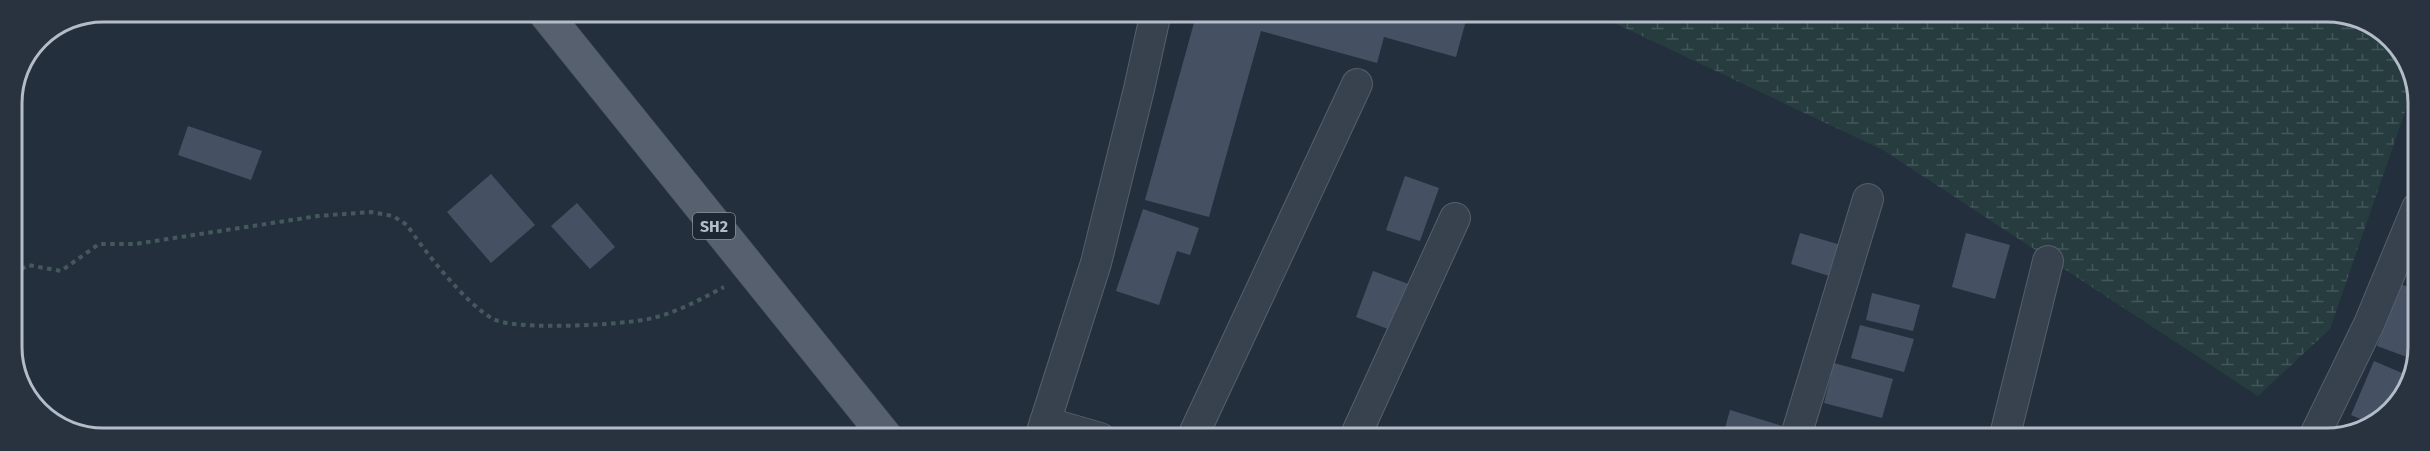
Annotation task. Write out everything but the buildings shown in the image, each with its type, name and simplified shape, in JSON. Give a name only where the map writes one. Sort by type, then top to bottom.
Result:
[{"type":"main road","name":"SH2","points":[[552,22],[879,428]]},
{"type":"street","points":[[1043,428],[1096,263],[1154,22]]},
{"type":"street","points":[[1197,428],[1357,84]]},
{"type":"street","points":[[1798,428],[1868,199]]},
{"type":"street","points":[[1359,428],[1455,218]]},
{"type":"street","points":[[2318,428],[2369,324],[2408,230]]},
{"type":"street","points":[[2007,428],[2048,261]]},
{"type":"path","points":[[22,269],[28,265],[61,271],[99,244],[135,244],[318,216],[371,212],[393,216],[407,225],[475,308],[496,321],[531,327],[651,319],[684,308],[751,272]]},
{"type":"green space","points":[[1612,22],[2337,23],[2362,31],[2387,50],[2397,63],[2403,78],[2408,103],[2330,329],[2258,396],[1883,150]]}]
